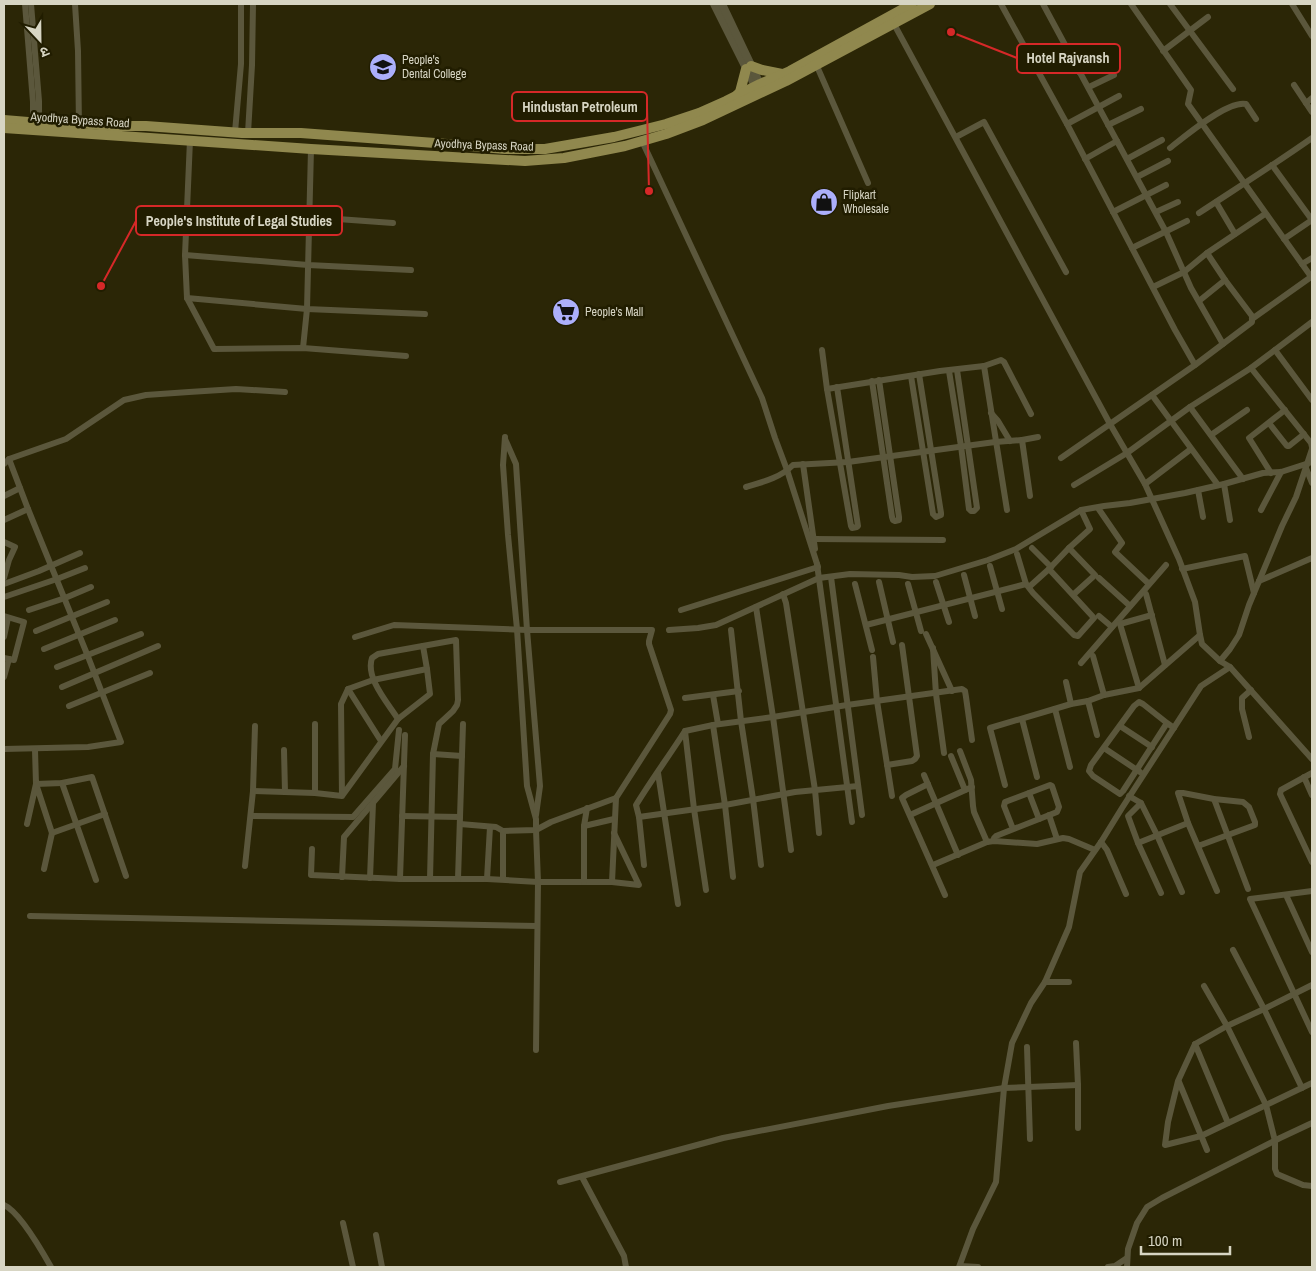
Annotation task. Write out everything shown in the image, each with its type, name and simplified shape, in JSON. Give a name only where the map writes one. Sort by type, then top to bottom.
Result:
[{"type":"main road","name":"Ayodhya Bypass Road","points":[[79,128],[190,140],[300,134],[504,149],[542,149],[579,144],[694,119],[737,95],[759,89],[782,74],[912,4]]},
{"type":"main road","name":"Ayodhya Bypass Road","points":[[4,128],[36,126],[242,136],[311,149],[525,162],[564,158],[642,141],[816,64],[930,4]]},
{"type":"main road","points":[[737,95],[740,92],[749,67],[782,74]]},
{"type":"main road","name":"Ayodhya Bypass Road","points":[[4,120],[36,126]]},
{"type":"main road","points":[[621,135],[625,146]]},
{"type":"street","points":[[25,4],[36,101]]},
{"type":"street","points":[[32,4],[36,126]]},
{"type":"street","points":[[74,4],[78,50],[79,128]]},
{"type":"street","points":[[242,4],[242,136]]},
{"type":"street","points":[[242,136],[252,65],[253,4]]},
{"type":"street","points":[[714,4],[749,67]]},
{"type":"street","points":[[722,4],[759,89]]},
{"type":"street","points":[[1001,4],[1195,365]]},
{"type":"street","points":[[1043,4],[1156,212],[1191,288],[1224,344]]},
{"type":"street","points":[[1061,458],[1195,365],[1252,322],[1252,319],[1312,278],[1188,104],[1191,90],[1131,4]]},
{"type":"street","points":[[1170,4],[1233,88]]},
{"type":"street","points":[[1292,4],[1312,36]]},
{"type":"street","points":[[1163,51],[1208,17]]},
{"type":"street","points":[[894,24],[1110,424],[1145,484],[1195,602],[1202,644],[1220,661],[1230,667],[1312,759]]},
{"type":"street","points":[[1080,72],[1114,53]]},
{"type":"street","points":[[241,64],[252,65]]},
{"type":"street","points":[[816,64],[868,183]]},
{"type":"street","points":[[1089,88],[1114,75]]},
{"type":"street","points":[[1294,85],[1312,112]]},
{"type":"street","points":[[1067,124],[1119,96]]},
{"type":"street","points":[[1306,103],[1312,98]]},
{"type":"street","points":[[1170,148],[1202,123],[1233,105],[1243,102],[1248,106],[1256,119]]},
{"type":"street","points":[[1108,124],[1141,109]]},
{"type":"street","points":[[956,137],[984,122],[1066,272]]},
{"type":"street","points":[[1199,213],[1312,138]]},
{"type":"street","points":[[190,140],[185,255],[187,298],[214,349],[303,348],[406,356]]},
{"type":"street","points":[[1127,160],[1162,140]]},
{"type":"street","points":[[642,141],[762,398],[774,438],[788,470],[818,567]]},
{"type":"street","points":[[1085,159],[1117,141]]},
{"type":"street","points":[[303,348],[307,309],[311,149]]},
{"type":"street","points":[[1137,177],[1168,161]]},
{"type":"street","points":[[1272,166],[1312,220],[1284,239]]},
{"type":"street","points":[[1113,212],[1166,186]]},
{"type":"street","points":[[1156,212],[1178,202]]},
{"type":"street","points":[[1216,202],[1235,234]]},
{"type":"street","points":[[187,212],[393,222]]},
{"type":"street","points":[[1153,287],[1184,272],[1207,253],[1266,214]]},
{"type":"street","points":[[1132,248],[1187,221]]},
{"type":"street","points":[[1207,253],[1252,316],[1252,319]]},
{"type":"street","points":[[185,255],[411,270]]},
{"type":"street","points":[[1302,264],[1312,258]]},
{"type":"street","points":[[1200,301],[1225,280]]},
{"type":"street","points":[[187,298],[307,309],[425,314]]},
{"type":"street","points":[[1074,485],[1127,453],[1190,407],[1251,368],[1312,322]]},
{"type":"street","points":[[822,350],[827,388],[844,462],[858,526],[854,528],[851,526],[844,462],[837,387]]},
{"type":"street","points":[[1275,350],[1312,400]]},
{"type":"street","points":[[827,388],[984,366],[1001,360],[1004,362],[1031,414]]},
{"type":"street","points":[[984,366],[1007,510]]},
{"type":"street","points":[[1220,661],[1239,635],[1254,593],[1296,497],[1312,448],[1311,443],[1251,368]]},
{"type":"street","points":[[949,371],[964,446],[977,508],[974,511],[970,509],[964,446],[957,370]]},
{"type":"street","points":[[911,376],[933,514],[936,517],[941,515],[941,513],[919,374]]},
{"type":"street","points":[[876,381],[887,457],[899,517],[897,521],[893,520],[892,517],[887,457]]},
{"type":"street","points":[[4,749],[88,748],[121,742],[52,565],[7,461],[66,439],[124,400],[146,395],[236,389],[285,392]]},
{"type":"street","points":[[1152,395],[1170,422],[1221,485],[1230,520]]},
{"type":"street","points":[[1190,407],[1243,479]]},
{"type":"street","points":[[1211,435],[1247,410]]},
{"type":"street","points":[[1271,472],[1249,438],[1285,410]]},
{"type":"street","points":[[991,412],[1010,441]]},
{"type":"street","points":[[1269,422],[1287,446],[1304,434]]},
{"type":"street","points":[[746,487],[773,479],[793,465],[844,462],[1038,437]]},
{"type":"street","points":[[536,819],[527,786],[517,629],[503,465],[504,438],[516,464],[540,786],[536,819],[538,882],[536,1050]]},
{"type":"street","points":[[1022,440],[1030,496]]},
{"type":"street","points":[[1145,484],[1191,449]]},
{"type":"street","points":[[803,464],[852,822]]},
{"type":"street","points":[[669,630],[716,625],[819,578],[850,574],[912,577],[935,576],[988,560],[1016,549],[1080,510],[1198,490],[1263,473],[1281,472],[1308,465]]},
{"type":"street","points":[[1308,465],[1312,483]]},
{"type":"street","points":[[1261,510],[1281,472]]},
{"type":"street","points":[[4,496],[20,488]]},
{"type":"street","points":[[1198,490],[1203,517]]},
{"type":"street","points":[[1098,508],[1122,543],[1115,552],[1149,584]]},
{"type":"street","points":[[4,520],[28,509]]},
{"type":"street","points":[[866,625],[971,598],[1027,586],[1050,568],[1090,529],[1080,510]]},
{"type":"street","points":[[508,535],[521,534]]},
{"type":"street","points":[[814,539],[943,540]]},
{"type":"street","points":[[4,542],[15,547],[7,559],[4,578]]},
{"type":"street","points":[[509,549],[522,547]]},
{"type":"street","points":[[1017,554],[1027,586],[1032,593],[1076,636],[1094,618],[1032,548]]},
{"type":"street","points":[[1069,548],[1095,575],[1074,594]]},
{"type":"street","points":[[4,584],[80,553]]},
{"type":"street","points":[[1182,569],[1245,556],[1254,593]]},
{"type":"street","points":[[1259,581],[1312,559]]},
{"type":"street","points":[[1081,663],[1166,565]]},
{"type":"street","points":[[990,566],[1002,609]]},
{"type":"street","points":[[681,610],[818,567]]},
{"type":"street","points":[[4,597],[85,568]]},
{"type":"street","points":[[964,575],[976,616]]},
{"type":"street","points":[[831,577],[862,815]]},
{"type":"street","points":[[1099,578],[1130,606]]},
{"type":"street","points":[[879,582],[893,642]]},
{"type":"street","points":[[936,582],[949,622]]},
{"type":"street","points":[[855,584],[873,653],[877,701],[892,796]]},
{"type":"street","points":[[908,584],[924,633],[952,691]]},
{"type":"street","points":[[29,610],[91,587]]},
{"type":"street","points":[[783,594],[786,603],[815,790],[819,833]]},
{"type":"street","points":[[1146,594],[1165,665]]},
{"type":"street","points":[[36,631],[107,602]]},
{"type":"street","points":[[756,607],[791,850]]},
{"type":"street","points":[[1139,688],[1120,624],[1152,615]]},
{"type":"street","points":[[1099,616],[1112,627]]},
{"type":"street","points":[[4,637],[6,617],[24,622],[14,660],[6,658],[4,676]]},
{"type":"street","points":[[44,648],[115,620]]},
{"type":"street","points":[[355,637],[394,625],[527,630],[652,630],[649,644],[671,710],[616,798],[612,882]]},
{"type":"street","points":[[731,630],[741,721],[761,865]]},
{"type":"street","points":[[56,667],[141,634]]},
{"type":"street","points":[[1005,785],[990,728],[1104,695],[1139,688],[1200,635]]},
{"type":"street","points":[[398,719],[373,680],[370,662],[372,658],[378,654],[456,640],[457,705],[440,724],[433,754],[430,879]]},
{"type":"street","points":[[887,765],[912,761],[917,756],[902,644]]},
{"type":"street","points":[[62,687],[158,646]]},
{"type":"street","points":[[342,796],[398,719],[430,694],[423,646]]},
{"type":"street","points":[[932,648],[944,753]]},
{"type":"street","points":[[1094,656],[1104,695]]},
{"type":"street","points":[[978,1267],[959,1267],[973,1229],[996,1182],[1004,1088],[1012,1043],[1031,1003],[1045,982],[1069,927],[1080,872],[1201,686],[1230,667]]},
{"type":"street","points":[[342,796],[341,704],[348,690],[373,680],[427,669]]},
{"type":"street","points":[[69,706],[150,673]]},
{"type":"street","points":[[1066,682],[1071,704]]},
{"type":"street","points":[[348,690],[381,741]]},
{"type":"street","points":[[644,865],[636,804],[686,731],[847,705],[962,690],[965,691],[972,740]]},
{"type":"street","points":[[1249,737],[1242,709],[1242,698],[1251,690]]},
{"type":"street","points":[[685,698],[739,691]]},
{"type":"street","points":[[713,694],[732,877]]},
{"type":"street","points":[[1088,701],[1097,735]]},
{"type":"street","points":[[1167,723],[1124,791],[1120,794],[1092,776],[1089,771],[1091,765],[1134,706],[1139,702],[1174,728]]},
{"type":"street","points":[[1055,710],[1070,767]]},
{"type":"street","points":[[1022,719],[1037,777]]},
{"type":"street","points":[[315,724],[315,793]]},
{"type":"street","points":[[458,879],[463,724]]},
{"type":"street","points":[[245,866],[253,791],[255,726]]},
{"type":"street","points":[[1120,726],[1152,747]]},
{"type":"street","points":[[251,816],[352,817],[396,769],[399,730]]},
{"type":"street","points":[[686,731],[694,809],[706,890]]},
{"type":"street","points":[[400,879],[405,735]]},
{"type":"street","points":[[1104,748],[1144,774]]},
{"type":"street","points":[[27,824],[36,784],[35,750]]},
{"type":"street","points":[[284,750],[285,792]]},
{"type":"street","points":[[960,751],[971,780],[969,789]]},
{"type":"street","points":[[433,754],[462,756]]},
{"type":"street","points":[[950,756],[969,789],[974,812],[990,842]]},
{"type":"street","points":[[342,877],[344,837],[404,766]]},
{"type":"street","points":[[658,773],[678,904]]},
{"type":"street","points":[[1312,773],[1281,790],[1280,794],[1312,862]]},
{"type":"street","points":[[924,775],[958,855]]},
{"type":"street","points":[[36,784],[62,783],[92,777],[126,876]]},
{"type":"street","points":[[1304,778],[1312,795]]},
{"type":"street","points":[[62,783],[96,880]]},
{"type":"street","points":[[36,784],[52,832],[44,869]]},
{"type":"street","points":[[928,784],[903,796],[903,800],[945,895]]},
{"type":"street","points":[[933,865],[990,842],[996,836],[1058,812],[1052,786],[1050,785],[1007,800],[1004,804],[1013,829]]},
{"type":"street","points":[[527,786],[540,786]]},
{"type":"street","points":[[639,817],[815,790],[858,786]]},
{"type":"street","points":[[910,815],[969,789]]},
{"type":"street","points":[[253,791],[342,796]]},
{"type":"street","points":[[1028,793],[1039,819]]},
{"type":"street","points":[[1198,846],[1254,825],[1255,822],[1249,807],[1245,803],[1183,793],[1178,794],[1188,823],[1217,891]]},
{"type":"street","points":[[1129,796],[1141,803],[1182,892]]},
{"type":"street","points":[[402,816],[460,821],[496,827],[504,831],[536,830],[551,822],[616,798]]},
{"type":"street","points":[[1214,799],[1248,889]]},
{"type":"street","points":[[370,878],[373,803]]},
{"type":"street","points":[[1141,803],[1128,816],[1161,893]]},
{"type":"street","points":[[584,882],[584,826],[587,808]]},
{"type":"street","points":[[52,832],[105,814]]},
{"type":"street","points":[[1049,815],[1057,839]]},
{"type":"street","points":[[584,826],[614,819]]},
{"type":"street","points":[[1138,843],[1188,823]]},
{"type":"street","points":[[487,879],[490,827]]},
{"type":"street","points":[[503,879],[504,831]]},
{"type":"street","points":[[312,849],[311,875],[400,879],[612,882],[639,885],[614,832]]},
{"type":"street","points":[[990,842],[1037,844],[1057,839],[1069,839],[1095,850]]},
{"type":"street","points":[[1101,842],[1107,850],[1126,894]]},
{"type":"street","points":[[1312,891],[1250,899],[1312,1032]]},
{"type":"street","points":[[1286,895],[1312,952]]},
{"type":"street","points":[[30,916],[537,926]]},
{"type":"street","points":[[1233,950],[1302,1088]]},
{"type":"street","points":[[1045,982],[1069,982]]},
{"type":"street","points":[[1312,985],[1227,1026],[1195,1044],[1178,1081],[1168,1122],[1165,1145],[1201,1136],[1312,1083]]},
{"type":"street","points":[[1204,986],[1227,1026],[1266,1104],[1274,1141],[1274,1169],[1277,1174],[1303,1185],[1312,1186]]},
{"type":"street","points":[[1076,1043],[1078,1128]]},
{"type":"street","points":[[1195,1044],[1228,1123]]},
{"type":"street","points":[[1027,1047],[1030,1139]]},
{"type":"street","points":[[1178,1081],[1206,1150]]},
{"type":"street","points":[[560,1182],[723,1138],[888,1106],[1004,1088],[1078,1085]]},
{"type":"street","points":[[1128,1267],[1128,1249],[1137,1223],[1147,1207],[1312,1123]]},
{"type":"street","points":[[582,1177],[624,1256],[626,1267]]},
{"type":"street","points":[[4,1205],[23,1223],[51,1267]]},
{"type":"street","points":[[343,1223],[353,1267]]},
{"type":"street","points":[[376,1235],[382,1267]]},
{"type":"street","points":[[1108,1267],[1116,1266],[1128,1258]]},
{"type":"place","name":"Hotel Rajvansh","points":[[951,32]]},
{"type":"place","name":"People's Dental College","points":[[383,67]]},
{"type":"place","name":"Hindustan Petroleum","points":[[649,191]]},
{"type":"place","name":"Flipkart Wholesale","points":[[824,202]]},
{"type":"place","name":"People's Institute of Legal Studies","points":[[101,286]]},
{"type":"place","name":"People's Mall","points":[[566,312]]}]
